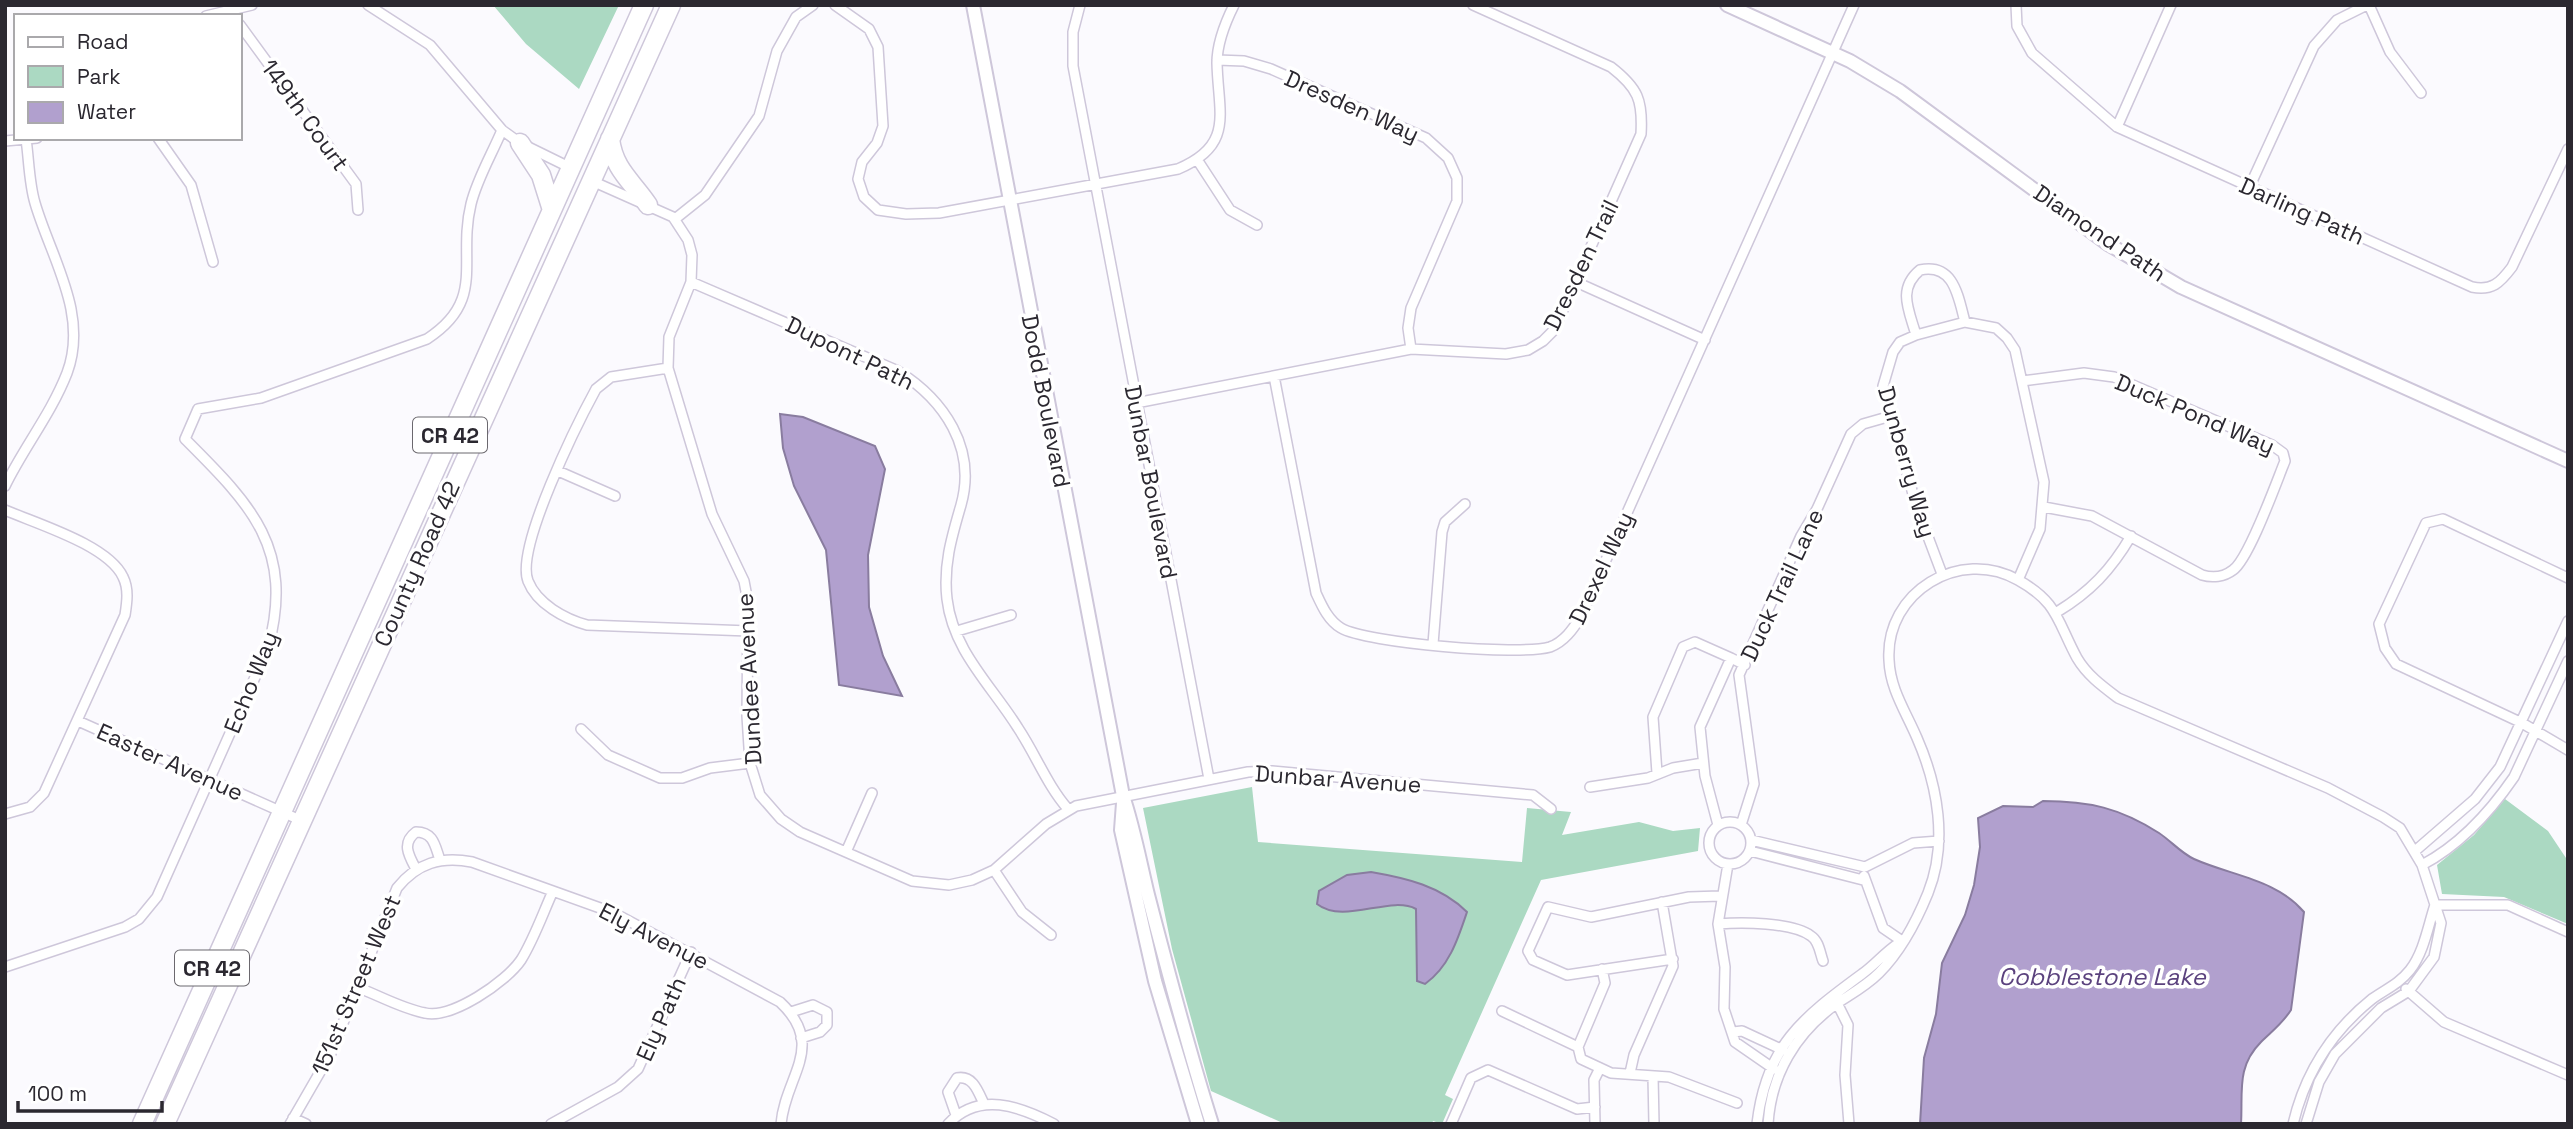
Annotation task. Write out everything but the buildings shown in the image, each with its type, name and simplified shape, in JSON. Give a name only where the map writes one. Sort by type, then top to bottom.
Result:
[{"type":"highway","name":"County Road 42","points":[[142,1124],[280,811],[644,5]]},
{"type":"highway","name":"County Road 42","points":[[165,1124],[300,820],[671,5]]},
{"type":"highway","points":[[610,139],[613,159],[622,175],[648,205]]},
{"type":"highway","points":[[583,141],[592,181]]},
{"type":"highway","points":[[520,143],[541,175],[552,210]]},
{"type":"highway","points":[[571,167],[578,211]]},
{"type":"street","points":[[231,13],[252,5]]},
{"type":"street","points":[[368,5],[430,45],[502,130],[520,143],[571,167]]},
{"type":"street","points":[[592,181],[675,219],[705,195],[759,116],[777,51],[796,17],[813,5]]},
{"type":"street","points":[[835,5],[873,33],[878,47],[883,126],[877,143],[860,170],[858,179],[863,197],[886,212],[923,215],[1178,169],[1198,161],[1213,145],[1222,125],[1217,60],[1224,27],[1234,5]]},
{"type":"street","name":"Dodd Boulevard","points":[[973,5],[1007,200],[1123,796]]},
{"type":"street","name":"Dunbar Boulevard","points":[[1080,5],[1073,32],[1073,66],[1209,779]]},
{"type":"street","name":"Dresden Trail","points":[[1136,402],[1411,349],[1506,354],[1528,350],[1554,330],[1641,134],[1643,107],[1630,82],[1611,67],[1473,5]]},
{"type":"street","name":"Diamond Path","points":[[1727,5],[1834,53],[1910,98],[2108,244],[2181,287],[2568,461]]},
{"type":"street","name":"Drexel Way","points":[[1274,376],[1317,593],[1324,611],[1337,626],[1356,636],[1532,651],[1554,646],[1571,632],[1580,618],[1854,5]]},
{"type":"street","name":"Darling Path","points":[[2016,5],[2017,26],[2032,53],[2117,127],[2472,287],[2484,290],[2500,283],[2512,267],[2568,149]]},
{"type":"street","points":[[2117,127],[2171,5]]},
{"type":"street","points":[[2249,188],[2314,46],[2337,20],[2368,5],[2390,52],[2421,93]]},
{"type":"street","name":"149th Court","points":[[242,28],[356,184],[358,209]]},
{"type":"street","name":"Dresden Way","points":[[1217,60],[1244,61],[1271,69],[1426,138],[1448,158],[1457,178],[1457,201],[1411,308],[1408,328],[1411,349]]},
{"type":"street","name":"Echo Way","points":[[5,967],[124,927],[139,919],[158,897],[268,648],[275,622],[277,591],[271,551],[254,513],[235,489],[185,439],[198,409],[261,398],[427,339],[446,327],[458,311],[465,293],[471,202],[502,130]]},
{"type":"street","points":[[5,486],[52,407],[68,370],[74,340],[70,300],[35,201],[26,140]]},
{"type":"street","points":[[159,140],[191,185],[213,262]]},
{"type":"street","points":[[1198,161],[1230,210],[1257,225]]},
{"type":"street","name":"Dundee Avenue","points":[[675,219],[688,240],[692,255],[691,282],[669,337],[667,368],[712,514],[744,581],[749,631],[747,716],[750,763],[760,794],[772,812],[791,827],[925,884],[960,884],[994,870],[1046,824],[1068,810],[1123,796]]},
{"type":"street","points":[[1916,334],[1905,296],[1907,285],[1920,270],[1939,270],[1949,276],[1955,284],[1965,322]]},
{"type":"street","name":"Dupont Path","points":[[691,282],[898,371],[915,382],[944,411],[956,428],[964,451],[964,489],[952,531],[946,575],[947,599],[972,667],[1014,722],[1053,792],[1068,810]]},
{"type":"street","points":[[1576,282],[1705,340]]},
{"type":"street","name":"Dunberry Way","points":[[1942,574],[1924,531],[1883,386],[1883,375],[1892,352],[1900,342],[1916,334],[1965,322],[1996,328],[2015,350],[2040,456],[2044,508],[2035,546],[2018,580]]},
{"type":"street","points":[[667,368],[611,377],[596,389],[532,528],[526,569],[528,581],[546,604],[563,616],[587,625],[749,631]]},
{"type":"street","name":"Duck Pond Way","points":[[2022,381],[2084,373],[2114,377],[2272,445],[2283,453],[2285,461],[2244,557],[2233,571],[2219,576],[2202,575],[2092,516],[2044,508]]},
{"type":"street","name":"Duck Trail Lane","points":[[1741,825],[1754,784],[1738,683],[1801,536],[1817,509],[1851,434],[1863,424],[1891,416]]},
{"type":"street","points":[[558,471],[615,496]]},
{"type":"street","points":[[1433,643],[1442,532],[1445,522],[1465,504]]},
{"type":"street","name":"Easter Avenue","points":[[5,510],[101,553],[115,565],[124,579],[128,597],[125,615],[78,721],[300,820]]},
{"type":"street","points":[[2568,578],[2443,519],[2426,523],[2379,624],[2385,648],[2396,664],[2522,723],[2568,750]]},
{"type":"street","points":[[2057,612],[2093,588],[2131,537]]},
{"type":"street","points":[[1757,1124],[1775,1069],[1800,1023],[1835,999],[1901,942],[1930,890],[1938,841],[1938,800],[1926,759],[1896,695],[1888,657],[1894,630],[1906,605],[1927,582],[1942,574],[1975,567],[1999,571],[2018,580],[2040,595],[2057,612],[2077,657],[2093,680],[2118,698],[2328,788],[2400,828],[2415,851],[2422,866],[2435,905],[2441,923],[2434,957],[2409,991],[2381,1008],[2335,1054],[2319,1082],[2305,1124],[2293,1123],[2307,1077],[2325,1047],[2373,998],[2399,983],[2413,967],[2423,946],[2435,905]]},
{"type":"street","points":[[957,631],[1011,615]]},
{"type":"street","points":[[2415,851],[2475,799],[2500,767],[2568,621]]},
{"type":"street","points":[[1657,773],[1653,717],[1679,654],[1688,643],[1695,642],[1745,665]]},
{"type":"street","points":[[1718,825],[1703,763],[1700,727],[1731,659]]},
{"type":"street","points":[[2422,866],[2462,838],[2488,812],[2514,777],[2568,661]]},
{"type":"street","points":[[5,814],[30,807],[44,793],[78,721]]},
{"type":"street","points":[[581,729],[608,755],[660,778],[682,778],[710,768],[750,763]]},
{"type":"street","points":[[1590,787],[1648,778],[1657,773],[1703,763]]},
{"type":"street","name":"Dunbar Avenue","points":[[1123,796],[1209,779],[1272,771],[1532,795],[1551,808]]},
{"type":"street","points":[[846,852],[872,793]]},
{"type":"street","points":[[1123,796],[1121,830],[1138,905],[1170,1039],[1198,1124]]},
{"type":"street","points":[[1123,796],[1135,829],[1140,863],[1187,1047],[1212,1124]]},
{"type":"street","points":[[1730,821],[1741,825],[1751,840],[1750,851],[1743,860],[1728,864],[1716,860],[1708,846],[1709,836],[1718,825],[1730,821]]},
{"type":"street","points":[[416,869],[407,848],[408,841],[416,832],[429,835],[433,839],[440,860]]},
{"type":"street","points":[[1751,840],[1865,867],[1913,843],[1938,841]]},
{"type":"street","points":[[1750,851],[1863,880]]},
{"type":"street","name":"Ely Avenue","points":[[401,883],[416,869],[440,860],[472,862],[614,913],[758,988],[791,1012]]},
{"type":"street","points":[[1728,864],[1720,896],[1718,923],[1725,967],[1724,1009],[1735,1042],[1775,1069]]},
{"type":"street","points":[[1865,867],[1863,880],[1883,928],[1901,942]]},
{"type":"street","points":[[994,870],[1022,912],[1051,935]]},
{"type":"street","name":"151st Street West","points":[[291,1121],[331,1053],[359,988],[385,914],[401,883]]},
{"type":"street","points":[[359,988],[425,1013],[441,1014],[464,1004],[509,975],[522,959],[553,891]]},
{"type":"street","points":[[1673,959],[1567,975],[1530,957],[1530,943],[1544,910],[1552,906],[1581,917],[1701,895],[1720,896]]},
{"type":"street","points":[[1630,1073],[1634,1055],[1670,976],[1673,959],[1662,902]]},
{"type":"street","points":[[2435,905],[2508,905],[2568,932]]},
{"type":"street","points":[[1718,923],[1756,922],[1805,933],[1818,943],[1823,961]]},
{"type":"street","name":"Ely Path","points":[[551,1124],[618,1087],[634,1075],[691,952]]},
{"type":"street","points":[[1602,969],[1605,983],[1578,1047],[1581,1059],[1611,1073],[1684,1081],[1737,1102]]},
{"type":"street","points":[[2399,983],[2444,1021],[2568,1074]]},
{"type":"street","points":[[1835,999],[1848,1025],[1845,1075],[1849,1124]]},
{"type":"street","points":[[781,1124],[803,1055],[801,1038],[791,1012],[813,1005],[827,1012],[827,1025],[820,1032],[801,1038]]},
{"type":"street","points":[[1502,1011],[1578,1047]]},
{"type":"street","points":[[1733,1032],[1742,1031],[1784,1050]]},
{"type":"street","points":[[1595,1124],[1594,1080],[1600,1068]]},
{"type":"street","points":[[1768,1124],[1775,1069]]},
{"type":"street","points":[[1451,1124],[1471,1078],[1488,1070],[1577,1109],[1595,1108]]},
{"type":"street","points":[[1653,1076],[1654,1124]]},
{"type":"street","points":[[956,1115],[948,1092],[957,1078],[964,1077],[971,1081],[984,1104]]},
{"type":"street","points":[[948,1124],[956,1115],[984,1104],[1012,1106],[1054,1124]]},
{"type":"street","points":[[291,1121],[306,1124]]},
{"type":"green space","points":[[493,5],[619,5],[579,89],[526,44]]},
{"type":"green space","points":[[1252,787],[1258,842],[1522,862],[1527,808],[1571,812],[1562,835],[1639,822],[1673,831],[1700,828],[1698,851],[1541,880],[1445,1095],[1453,1099],[1442,1124],[1433,1121],[1432,1124],[1285,1124],[1211,1091],[1172,949],[1143,808]]},
{"type":"green space","points":[[2505,799],[2548,831],[2568,861],[2568,924],[2504,897],[2442,894],[2437,865],[2474,835]]},
{"type":"water","points":[[780,414],[803,417],[875,446],[885,469],[868,555],[869,607],[883,656],[902,696],[839,685],[826,550],[794,486],[783,448]]},
{"type":"water","name":"Cobblestone Lake","points":[[2043,801],[2075,802],[2131,817],[2159,833],[2189,856],[2267,885],[2293,901],[2304,912],[2291,1010],[2253,1051],[2244,1070],[2241,1124],[1920,1124],[1924,1058],[1936,1014],[1942,963],[1965,915],[1974,885],[1980,847],[1978,818],[2003,806],[2033,807]]},
{"type":"water","points":[[1371,872],[1410,880],[1434,890],[1467,912],[1446,961],[1425,984],[1417,981],[1416,909],[1393,905],[1340,912],[1317,904],[1319,891],[1347,875]]}]
